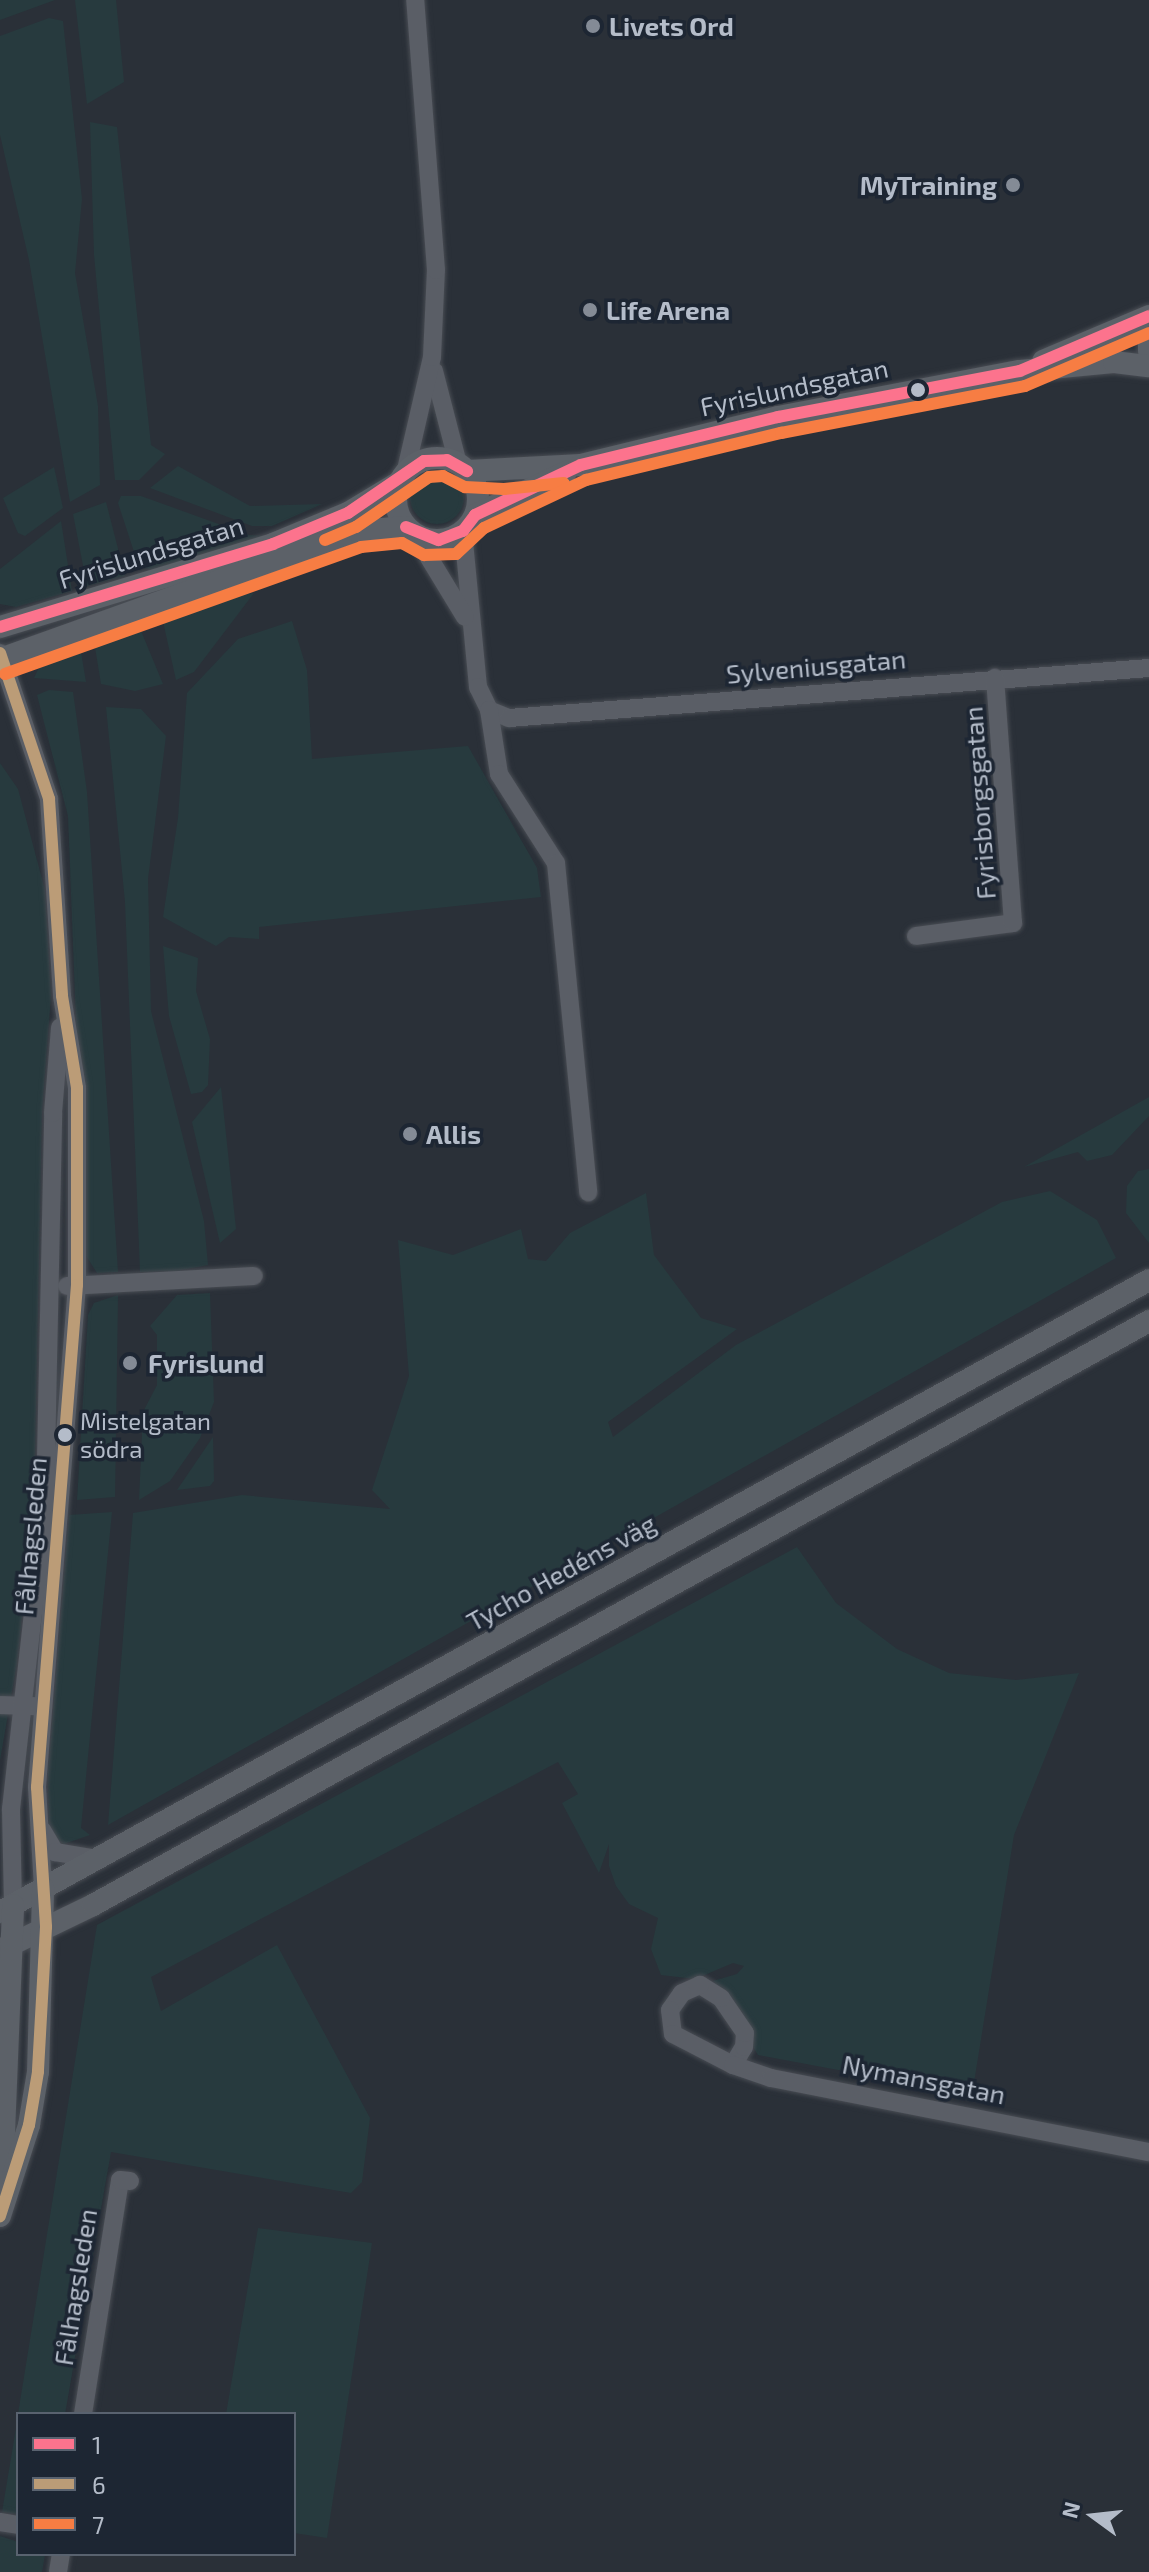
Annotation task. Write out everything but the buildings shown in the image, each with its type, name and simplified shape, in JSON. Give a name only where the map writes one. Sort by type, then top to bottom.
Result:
[{"type":"main road","name":"Fyrislundsgatan","points":[[1020,371],[1149,316]]},
{"type":"main road","points":[[1149,327],[1149,351]]},
{"type":"main road","name":"Fyrislundsgatan","points":[[462,467],[581,465],[778,417],[1020,371],[1114,362],[1149,366]]},
{"type":"main road","points":[[424,461],[462,467],[478,492],[469,523],[439,540],[410,530],[396,504],[403,478],[424,461]]},
{"type":"main road","name":"Fyrislundsgatan","points":[[469,523],[581,465]]},
{"type":"main road","name":"Fyrislundsgatan","points":[[0,627],[273,544],[348,513],[403,478]]},
{"type":"main road","name":"Fyrislundsgatan","points":[[1,657],[358,531],[410,530]]},
{"type":"main road","name":"Tycho Hedéns väg","points":[[6,1908],[1149,1280]]},
{"type":"main road","points":[[7,1946],[1149,1321]]},
{"type":"main road","points":[[1081,1358],[1149,1334]]},
{"type":"main road","name":"Fålhagsleden","points":[[0,2215],[29,2125],[38,2072],[46,1927],[43,1888]]},
{"type":"main road","name":"Fålhagsleden","points":[[0,2215],[6,2031],[6,1908]]},
{"type":"street","points":[[403,478],[432,357],[436,270],[415,0]]},
{"type":"street","points":[[432,357],[446,433],[462,467]]},
{"type":"street","points":[[469,523],[471,626],[478,687],[489,710],[499,774],[556,863],[588,1192]]},
{"type":"street","points":[[410,530],[471,626]]},
{"type":"street","name":"Fålhagsleden","points":[[1,657],[49,799],[62,996],[77,1088],[77,1285],[63,1507],[33,1706],[11,1809],[6,1908]]},
{"type":"street","name":"Sylveniusgatan","points":[[489,710],[509,718],[1149,668]]},
{"type":"street","name":"Fyrisborgsgatan","points":[[916,936],[1013,923],[995,678]]},
{"type":"street","name":"Fålhagsleden","points":[[43,1888],[33,1706],[45,1506],[52,1287],[53,1113],[62,996]]},
{"type":"street","points":[[52,1287],[254,1276]]},
{"type":"street","points":[[0,1705],[33,1706]]},
{"type":"street","points":[[39,1822],[55,1852],[98,1859]]},
{"type":"street","name":"Nymansgatan","points":[[733,2065],[744,2047],[745,2033],[712,1988],[700,1985],[682,1993],[670,2010],[673,2034],[733,2065],[771,2078],[1149,2152]]},
{"type":"street","name":"Fålhagsleden","points":[[83,2412],[120,2180],[130,2181]]},
{"type":"green space","points":[[0,0],[55,0],[0,20]]},
{"type":"green space","points":[[75,0],[116,0],[124,82],[87,104]]},
{"type":"green space","points":[[49,18],[63,21],[82,199],[75,273],[98,406],[100,485],[70,502],[29,260],[0,135],[0,36]]},
{"type":"green space","points":[[90,122],[117,127],[151,445],[165,454],[139,480],[115,480],[94,255]]},
{"type":"green space","points":[[178,466],[250,506],[322,504],[272,526],[252,526],[150,488]]},
{"type":"green space","points":[[54,467],[63,508],[25,536],[18,533],[3,498]]},
{"type":"green space","points":[[437,470],[456,478],[464,497],[456,516],[437,524],[418,516],[410,497],[418,478]]},
{"type":"green space","points":[[121,496],[141,496],[249,535],[274,536],[155,570],[139,567],[118,503]]},
{"type":"green space","points":[[106,502],[125,576],[87,586],[73,514]]},
{"type":"green space","points":[[61,521],[72,591],[16,607],[0,604],[0,569]]},
{"type":"green space","points":[[254,593],[194,672],[176,680],[162,617],[211,600]]},
{"type":"green space","points":[[292,621],[307,670],[312,759],[468,746],[537,868],[541,897],[259,927],[259,939],[229,937],[216,946],[163,917],[178,818],[187,693],[238,639]]},
{"type":"green space","points":[[139,626],[163,684],[135,691],[101,684],[94,641]]},
{"type":"green space","points":[[80,646],[86,682],[34,678],[42,661]]},
{"type":"green space","points":[[49,690],[73,692],[87,792],[118,1272],[97,1273],[85,1254],[68,816],[37,695]]},
{"type":"green space","points":[[106,707],[141,709],[166,736],[148,879],[151,1011],[204,1221],[208,1265],[176,1271],[140,1272],[125,902]]},
{"type":"green space","points":[[0,763],[18,789],[45,890],[51,996],[42,1112],[34,1505],[17,1663],[0,1760]]},
{"type":"green space","points":[[163,946],[198,958],[196,991],[210,1039],[208,1085],[202,1092],[191,1094],[169,1016]]},
{"type":"green space","points":[[221,1087],[236,1229],[220,1243],[192,1122]]},
{"type":"green space","points":[[1149,1097],[1149,1116],[1112,1155],[1087,1161],[1078,1152],[1024,1167]]},
{"type":"green space","points":[[1149,1169],[1149,1243],[1126,1213],[1127,1186],[1138,1171]]},
{"type":"green space","points":[[1050,1191],[1097,1220],[1116,1258],[108,1825],[133,1513],[242,1495],[390,1509],[372,1490],[409,1376],[398,1240],[453,1255],[521,1229],[528,1259],[546,1261],[570,1233],[646,1193],[654,1255],[701,1318],[737,1329],[608,1422],[613,1437],[736,1345],[1002,1202]]},
{"type":"green space","points":[[210,1293],[214,1402],[200,1438],[170,1481],[139,1500],[143,1412],[157,1385],[157,1335],[150,1326],[177,1295]]},
{"type":"green space","points":[[118,1295],[115,1497],[77,1500],[88,1315],[94,1303]]},
{"type":"green space","points":[[213,1437],[214,1481],[210,1486],[177,1490]]},
{"type":"green space","points":[[112,1512],[81,1828],[90,1835],[64,1844],[49,1834],[48,1773],[69,1515]]},
{"type":"green space","points":[[797,1547],[836,1603],[897,1649],[949,1673],[1016,1680],[1079,1673],[1014,1835],[972,2095],[758,2055],[713,1981],[737,1974],[744,1966],[733,1963],[695,1979],[661,1975],[651,1949],[658,1918],[629,1904],[616,1886],[609,1866],[609,1844],[599,1873],[562,1803],[578,1794],[558,1762],[151,1977],[161,2011],[277,1945],[370,2118],[362,2182],[351,2193],[111,2152],[65,2412],[18,2412],[97,1925]]},
{"type":"green space","points":[[258,2228],[372,2243],[327,2538],[296,2533],[296,2412],[226,2412]]},
{"type":"green space","points":[[16,2428],[16,2514],[2,2512]]},
{"type":"green space","points":[[0,2536],[16,2541],[16,2556],[45,2556],[42,2572],[0,2572]]},
{"type":"transit line","name":"1","points":[[475,515],[581,465],[778,417],[1020,371],[1149,316]]},
{"type":"transit line","name":"7","points":[[5,674],[361,547],[402,543],[424,555],[456,554],[484,528],[586,480],[781,433],[1025,386],[1149,333]]},
{"type":"transit line","name":"1","points":[[0,627],[273,544],[348,513],[424,461],[447,460],[467,471]]},
{"type":"transit line","name":"7","points":[[325,540],[356,527],[429,477],[443,476],[465,487],[504,489],[564,483]]},
{"type":"transit line","name":"1","points":[[406,527],[439,540],[463,531],[475,515]]},
{"type":"transit line","name":"6","points":[[0,653],[49,799],[62,996],[77,1088],[77,1285],[37,1787],[46,1927],[38,2072],[29,2125],[0,2216]]},
{"type":"place","name":"Livets Ord","points":[[593,26]]},
{"type":"place","name":"MyTraining","points":[[1013,185]]},
{"type":"place","name":"Life Arena","points":[[590,310]]},
{"type":"place","name":"Allis","points":[[410,1134]]},
{"type":"place","name":"Fyrislund","points":[[130,1363]]},
{"type":"place","name":"Mistelgatan södra","points":[[65,1435]]}]
